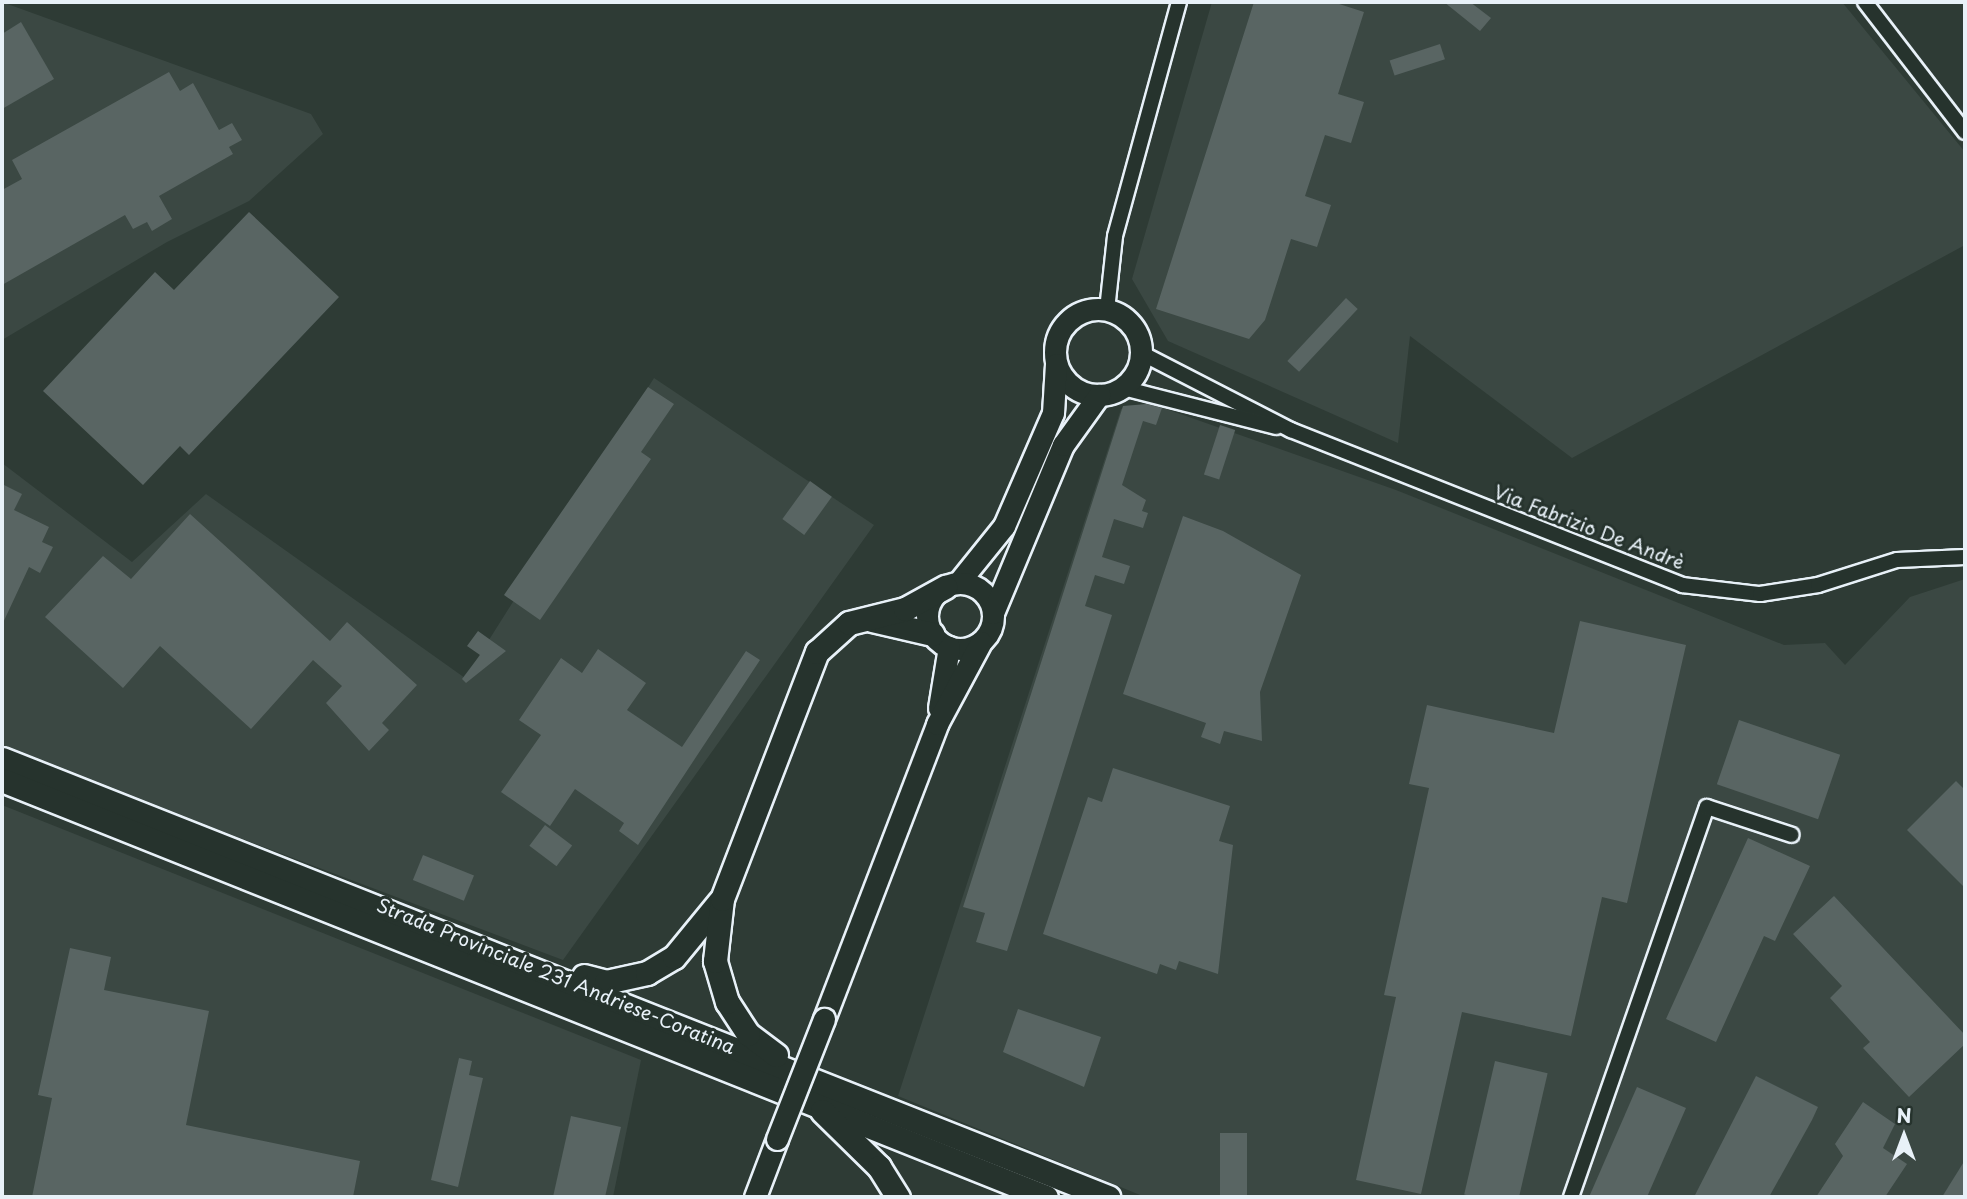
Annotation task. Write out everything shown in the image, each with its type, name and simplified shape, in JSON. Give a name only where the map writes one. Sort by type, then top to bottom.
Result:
[{"type":"main road","points":[[937,724],[941,640],[927,612],[1004,526],[1053,413],[1056,364],[1058,335],[1067,323],[1093,310],[1107,310],[1132,326],[1141,353],[1136,372],[1123,388],[1100,395],[1073,387],[1056,364]]},
{"type":"main road","points":[[755,1197],[937,724],[981,642],[1063,445],[1100,395]]},
{"type":"main road","points":[[840,1090],[770,1051],[748,1034],[727,1002],[715,961],[722,899],[817,652],[833,633],[905,609],[952,585],[982,592],[993,613]]},
{"type":"main road","points":[[869,619],[941,640],[981,642]]},
{"type":"main road","name":"Strada Provinciale 231 Andriese-Coratina","points":[[2,759],[531,966],[1108,1197]]},
{"type":"main road","name":"Strada Provinciale 231 Andriese-Coratina","points":[[2,780],[1045,1197]]},
{"type":"main road","points":[[531,966],[606,982],[647,973],[674,957],[722,899]]},
{"type":"main road","points":[[814,1103],[879,1167],[898,1197]]},
{"type":"street","points":[[1107,310],[1115,236],[1179,2]]},
{"type":"street","points":[[1865,2],[1965,132]]},
{"type":"street","points":[[1141,353],[1291,430]]},
{"type":"street","points":[[1123,388],[1291,430]]},
{"type":"street","name":"Via Fabrizio De Andrè","points":[[1291,430],[1682,585],[1760,594],[1818,585],[1897,560],[1965,558]]},
{"type":"street","points":[[1572,1197],[1707,807],[1792,835]]},
{"type":"shaded area","points":[[2,2],[311,114],[323,134],[249,201],[167,242],[2,340]]},
{"type":"shaded area","points":[[1212,2],[1842,2],[1965,152],[1965,245],[1572,458],[1410,336],[1398,443],[1168,341],[1132,279]]},
{"type":"shaded area","points":[[654,378],[874,525],[563,960],[2,748],[2,463],[132,562],[206,494],[465,678]]},
{"type":"shaded area","points":[[1149,403],[1396,490],[1784,645],[1825,643],[1845,665],[1910,597],[1965,579],[1965,1197],[1145,1197],[898,1096],[1121,409]]},
{"type":"shaded area","points":[[2,805],[641,1060],[613,1197],[2,1197]]},
{"type":"building","points":[[1254,2],[1333,2],[1364,12],[1338,94],[1364,102],[1351,143],[1325,135],[1305,196],[1331,205],[1317,247],[1291,239],[1265,320],[1249,339],[1156,309]]},
{"type":"building","points":[[1444,2],[1470,2],[1491,18],[1480,31]]},
{"type":"building","points":[[21,22],[54,79],[2,109],[2,34]]},
{"type":"building","points":[[1440,44],[1445,59],[1395,76],[1390,60]]},
{"type":"building","points":[[169,72],[180,91],[193,83],[219,130],[232,123],[242,140],[229,147],[233,154],[159,196],[172,219],[152,231],[147,222],[133,229],[125,215],[2,285],[2,190],[22,179],[12,160]]},
{"type":"building","points":[[249,212],[339,297],[189,455],[180,446],[143,485],[43,391],[155,272],[174,290]]},
{"type":"building","points":[[1346,298],[1358,309],[1299,372],[1287,361]]},
{"type":"building","points":[[648,387],[674,404],[641,452],[651,459],[540,620],[504,595]]},
{"type":"building","points":[[1147,404],[1162,408],[1156,425],[1143,421],[1122,485],[1146,500],[1142,511],[1148,513],[1143,528],[1114,519],[1102,557],[1130,566],[1124,584],[1095,575],[1085,606],[1112,615],[1007,951],[976,942],[985,913],[963,907],[1123,406]]},
{"type":"building","points":[[1220,425],[1235,430],[1219,479],[1204,474]]},
{"type":"building","points":[[810,481],[832,497],[804,535],[782,519]]},
{"type":"building","points":[[2,484],[22,494],[14,510],[49,527],[42,542],[53,547],[40,573],[29,567],[2,625]]},
{"type":"building","points":[[190,514],[330,641],[347,622],[417,685],[382,723],[389,730],[369,751],[326,703],[342,686],[313,660],[251,729],[160,646],[123,688],[45,617],[103,556],[131,579]]},
{"type":"building","points":[[1183,516],[1223,531],[1301,575],[1260,692],[1262,741],[1224,731],[1220,744],[1201,737],[1206,723],[1123,694]]},
{"type":"building","points":[[1580,621],[1686,645],[1627,903],[1602,897],[1571,1036],[1462,1012],[1421,1194],[1356,1180],[1396,997],[1384,995],[1429,788],[1409,784],[1427,705],[1554,733]]},
{"type":"building","points":[[478,631],[506,651],[466,683],[462,679],[480,655],[467,646]]},
{"type":"building","points":[[598,649],[646,683],[627,710],[682,747],[746,651],[760,660],[638,845],[619,831],[624,823],[575,789],[550,826],[501,792],[541,735],[519,720],[561,658],[582,673]]},
{"type":"building","points":[[1739,720],[1840,755],[1818,819],[1717,784]]},
{"type":"building","points":[[1113,768],[1230,806],[1219,841],[1233,845],[1218,974],[1179,961],[1176,970],[1160,964],[1157,974],[1043,934],[1088,797],[1102,802]]},
{"type":"building","points":[[1956,781],[1965,790],[1965,888],[1907,830]]},
{"type":"building","points":[[545,825],[572,845],[557,866],[529,846]]},
{"type":"building","points":[[1748,838],[1810,866],[1775,941],[1764,936],[1716,1042],[1666,1019]]},
{"type":"building","points":[[423,855],[474,876],[464,901],[413,880]]},
{"type":"building","points":[[1834,896],[1965,1035],[1965,1044],[1909,1097],[1863,1048],[1870,1042],[1830,998],[1842,986],[1793,934]]},
{"type":"building","points":[[70,948],[111,957],[104,990],[209,1011],[186,1125],[360,1161],[353,1197],[32,1197],[52,1098],[38,1095]]},
{"type":"building","points":[[1018,1009],[1101,1037],[1084,1087],[1003,1052]]},
{"type":"building","points":[[459,1058],[472,1061],[469,1075],[483,1078],[458,1187],[431,1180]]},
{"type":"building","points":[[1495,1061],[1548,1073],[1519,1197],[1464,1194]]},
{"type":"building","points":[[1756,1076],[1818,1107],[1812,1120],[1769,1197],[1694,1197]]},
{"type":"building","points":[[1637,1087],[1686,1108],[1647,1197],[1589,1197]]},
{"type":"building","points":[[1863,1102],[1895,1124],[1883,1148],[1907,1164],[1885,1197],[1816,1197],[1843,1156],[1835,1144]]},
{"type":"building","points":[[571,1116],[621,1127],[605,1197],[553,1197]]},
{"type":"building","points":[[1220,1133],[1247,1133],[1247,1197],[1220,1197]]},
{"type":"building","points":[[1965,1160],[1965,1197],[1942,1197]]}]
